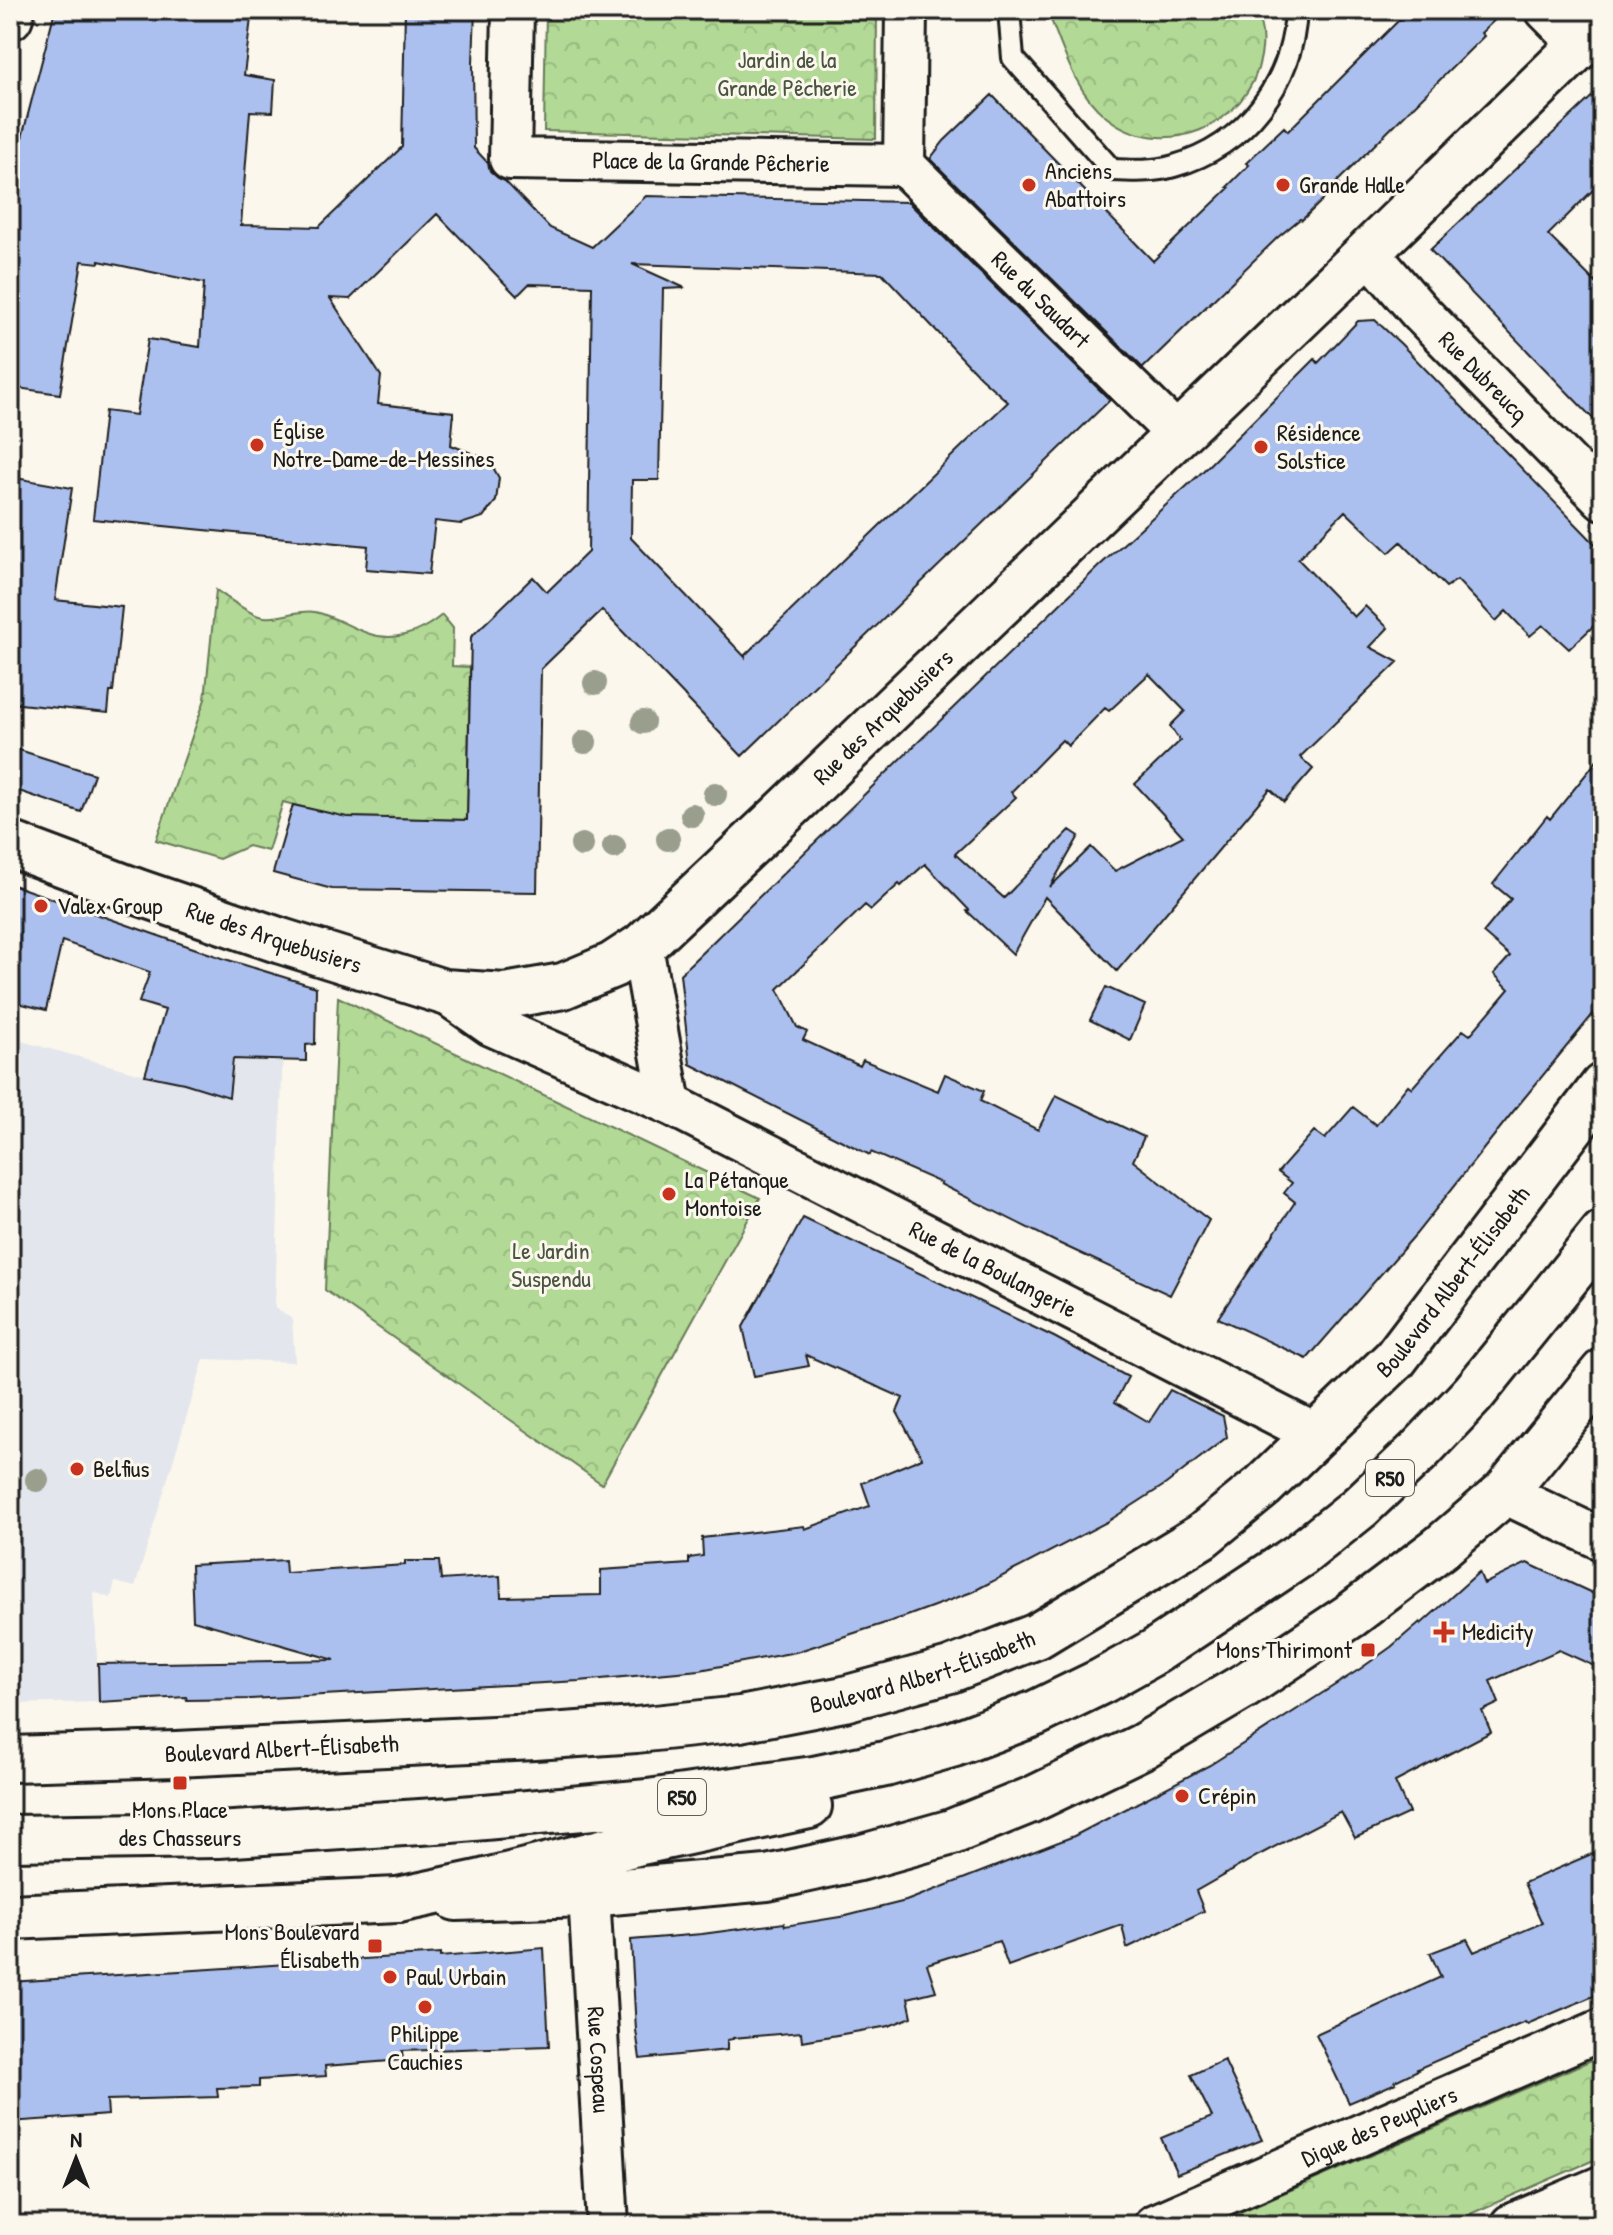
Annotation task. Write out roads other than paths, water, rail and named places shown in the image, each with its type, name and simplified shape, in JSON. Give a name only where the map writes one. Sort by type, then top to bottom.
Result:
[{"type":"main road","points":[[10,17],[12,10]]},
{"type":"main road","name":"Rue des Arquebusiers","points":[[10,844],[262,935],[444,992],[505,996],[563,986],[613,965],[642,946],[1178,435],[1592,34]]},
{"type":"main road","name":"Boulevard Albert-Élisabeth","points":[[10,1759],[208,1753],[607,1732],[740,1719],[844,1699],[950,1670],[1037,1636],[1202,1536],[1263,1486],[1317,1435],[1395,1359],[1603,1086]]},
{"type":"main road","name":"R50","points":[[10,1838],[218,1835],[451,1820],[648,1802],[814,1779],[885,1764],[1023,1719],[1154,1652],[1300,1555],[1360,1507],[1473,1394],[1603,1233]]},
{"type":"main road","points":[[10,1917],[589,1894],[767,1878],[850,1860],[952,1832],[1031,1800],[1143,1746],[1246,1685],[1350,1616],[1440,1548],[1504,1493],[1603,1372]]},
{"type":"main road","points":[[398,1900],[641,1842],[827,1802],[946,1767],[1051,1728],[1105,1700],[1164,1660],[1300,1555]]},
{"type":"street","name":"Place de la Grande Pêcherie","points":[[513,10],[510,159],[904,165]]},
{"type":"street","points":[[904,165],[906,10]]},
{"type":"street","points":[[1546,10],[1592,34]]},
{"type":"street","name":"Rue du Saudart","points":[[904,165],[1178,435]]},
{"type":"street","name":"Rue Dubreucq","points":[[1368,252],[1419,311],[1603,499]]},
{"type":"street","points":[[642,946],[670,1104]]},
{"type":"street","name":"Rue de la Boulangerie","points":[[444,992],[491,1025],[670,1104],[1317,1435]]},
{"type":"street","points":[[1504,1493],[1603,1540]]},
{"type":"street","name":"Rue Cospeau","points":[[589,1894],[608,2225]]},
{"type":"street","name":"Digue des Peupliers","points":[[1154,2225],[1603,2029]]},
{"type":"street","points":[[1511,2225],[1603,2186]]},
{"type":"lane","points":[[1009,10],[1013,58],[1112,170],[1143,171],[1172,167],[1201,157],[1227,142],[1250,122],[1269,99],[1281,76],[1290,53],[1296,10]]},
{"type":"place","name":"Anciens Abattoirs","points":[[1029,185]]},
{"type":"place","name":"Grande Halle","points":[[1283,185]]},
{"type":"place","name":"Église Notre-Dame-de-Messines","points":[[257,445]]},
{"type":"place","name":"Résidence Solstice","points":[[1261,447]]},
{"type":"place","name":"Valex Group","points":[[41,906]]},
{"type":"place","name":"La Pétanque Montoise","points":[[669,1194]]},
{"type":"place","name":"Belfius","points":[[77,1469]]},
{"type":"place","name":"Medicity","points":[[1444,1632]]},
{"type":"place","name":"Mons Thirimont","points":[[1368,1650]]},
{"type":"place","name":"Mons Place des Chasseurs","points":[[180,1783]]},
{"type":"place","name":"Crépin","points":[[1182,1796]]},
{"type":"place","name":"Mons Boulevard Élisabeth","points":[[375,1946]]},
{"type":"place","name":"Paul Urbain","points":[[390,1977]]},
{"type":"place","name":"Philippe Cauchies","points":[[425,2007]]},
{"type":"park label","name":"Jardin de la Grande Pêcherie","points":[[787,74]]},
{"type":"park label","name":"Le Jardin Suspendu","points":[[551,1265]]}]
